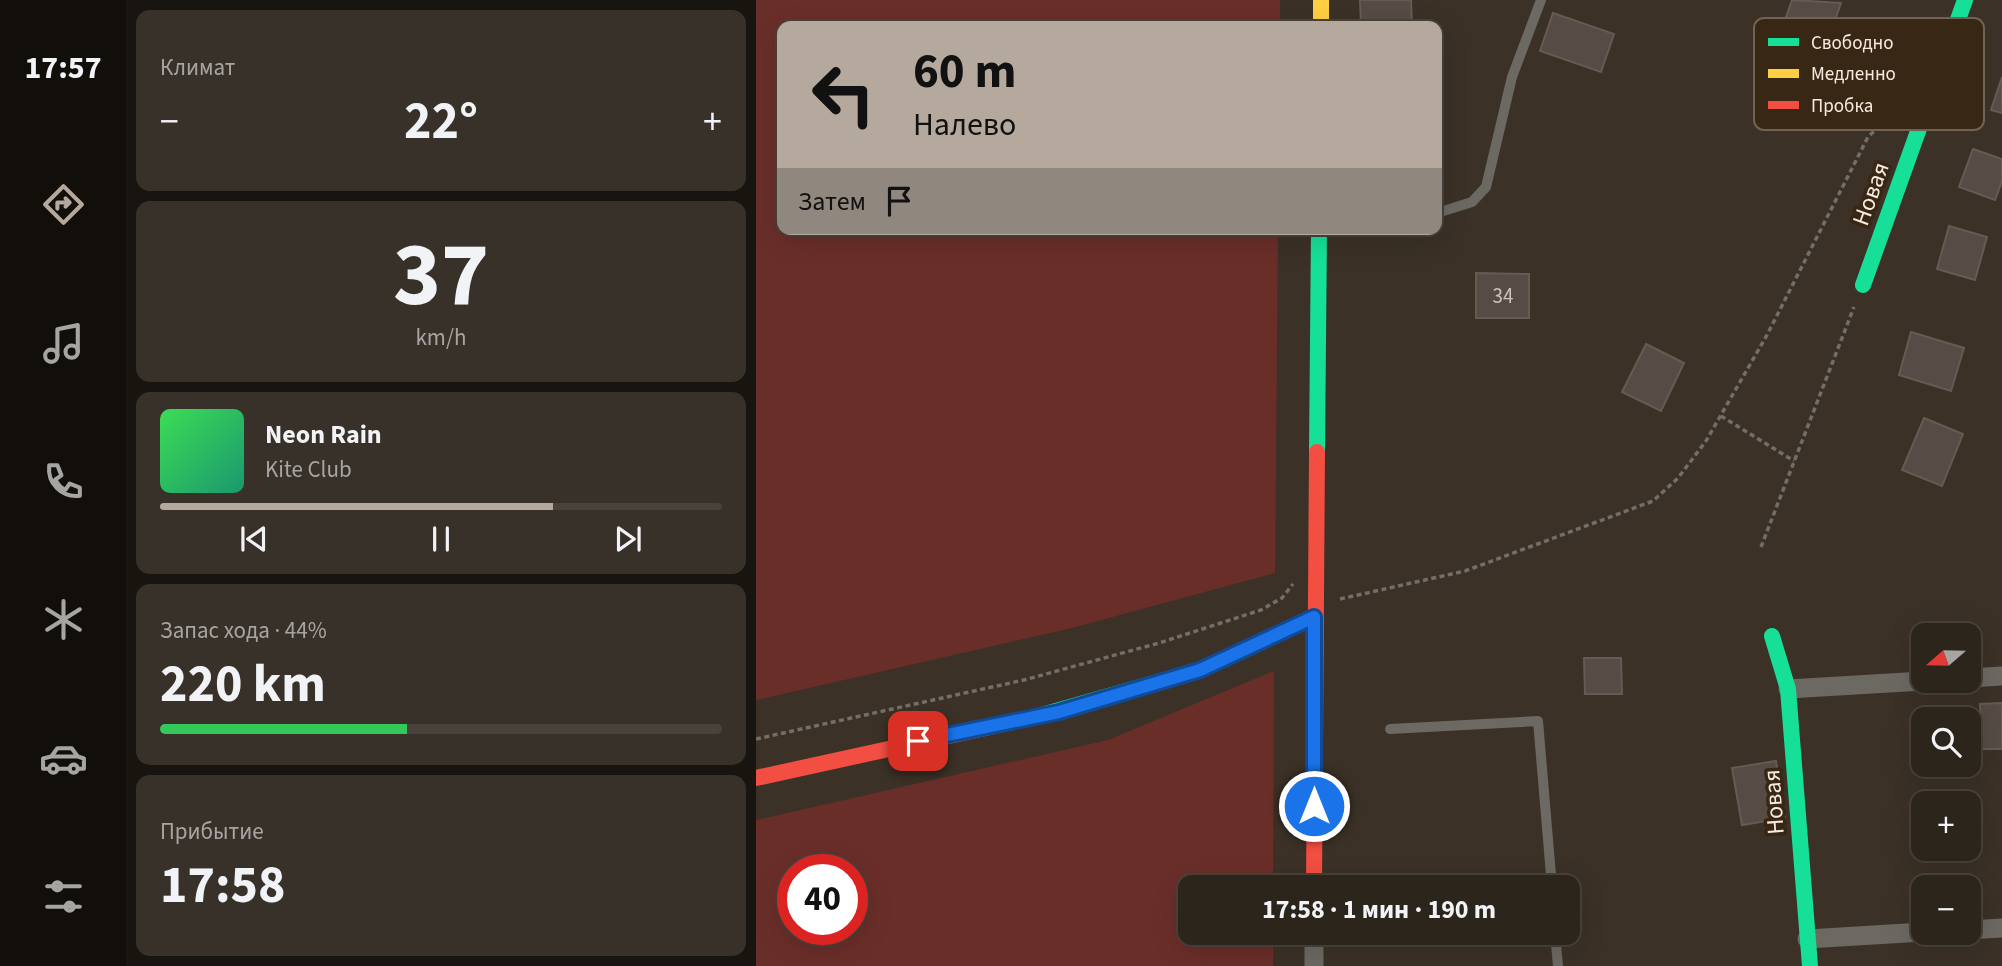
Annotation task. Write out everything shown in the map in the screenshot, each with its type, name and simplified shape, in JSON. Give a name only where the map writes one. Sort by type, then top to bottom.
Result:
[{"type":"street","points":[[1321,0],[1321,21]]},
{"type":"street","name":"Новая","points":[[1958,18],[1965,0]]},
{"type":"street","name":"Новая","points":[[1863,285],[1917,130]]},
{"type":"street","points":[[1314,875],[1319,235]]},
{"type":"street","points":[[756,778],[1059,712],[1200,670],[1314,611]]},
{"type":"street","name":"Новая","points":[[1772,636],[1788,689],[1810,966]]},
{"type":"street","points":[[1981,677],[2002,676]]},
{"type":"street","points":[[1788,689],[1911,682]]},
{"type":"street","points":[[1981,929],[2002,928]]},
{"type":"street","points":[[1807,939],[1911,933]]},
{"type":"street","points":[[1314,945],[1314,966]]},
{"type":"lane","points":[[1442,211],[1472,202],[1486,187],[1512,76],[1541,0]]},
{"type":"lane","points":[[1390,729],[1538,721],[1551,875]]},
{"type":"lane","points":[[1556,945],[1558,966]]},
{"type":"path","points":[[1314,611],[1465,571],[1653,501],[1678,478],[1721,416],[1768,335],[1868,137],[1875,130]]},
{"type":"path","points":[[1761,547],[1863,285]]},
{"type":"path","points":[[1721,416],[1794,461]]},
{"type":"path","points":[[756,739],[1024,680],[1159,643],[1261,610],[1282,598],[1295,581]]},
{"type":"shaded area","points":[[756,0],[1280,0],[1280,21],[777,21],[777,235],[1278,235],[1275,573],[1072,628],[756,700]]},
{"type":"shaded area","points":[[1274,671],[1273,875],[1178,875],[1178,945],[1273,945],[1273,966],[756,966],[756,820],[1108,740]]},
{"type":"building","points":[[1360,0],[1411,0],[1412,21],[1361,21]]},
{"type":"building","points":[[1792,0],[1841,3],[1836,18],[1786,18]]},
{"type":"building","points":[[1553,13],[1614,34],[1601,72],[1540,51]]},
{"type":"building","points":[[2002,77],[2002,113],[1991,110]]},
{"type":"building","points":[[1973,149],[2002,159],[2002,181],[1995,200],[1959,187]]},
{"type":"building","points":[[1949,226],[1987,237],[1975,280],[1937,269]]},
{"type":"building","points":[[1476,273],[1529,274],[1529,318],[1476,318]]},
{"type":"building","points":[[1911,332],[1964,348],[1951,391],[1899,375]]},
{"type":"building","points":[[1646,344],[1684,363],[1661,411],[1622,392]]},
{"type":"building","points":[[1924,418],[1963,434],[1942,486],[1902,470]]},
{"type":"building","points":[[1584,658],[1621,658],[1622,694],[1585,694]]},
{"type":"building","points":[[2002,703],[2002,749],[1982,749],[1980,704]]},
{"type":"building","points":[[1776,761],[1785,818],[1742,825],[1732,768]]},
{"type":"traffic: fast","points":[[1959,18],[1965,0]]},
{"type":"traffic: fast","points":[[1863,285],[1918,130]]},
{"type":"traffic: fast","points":[[1317,452],[1319,235]]},
{"type":"traffic: fast","points":[[1035,717],[1200,670],[1314,617]]},
{"type":"traffic: fast","points":[[1772,636],[1788,689],[1810,966]]},
{"type":"traffic: slow","points":[[1321,0],[1321,21]]},
{"type":"traffic: jam","points":[[1314,875],[1317,452]]},
{"type":"traffic: jam","points":[[756,778],[1035,717]]},
{"type":"route","points":[[918,741],[1059,712],[1200,670],[1314,617],[1314,806]]}]
